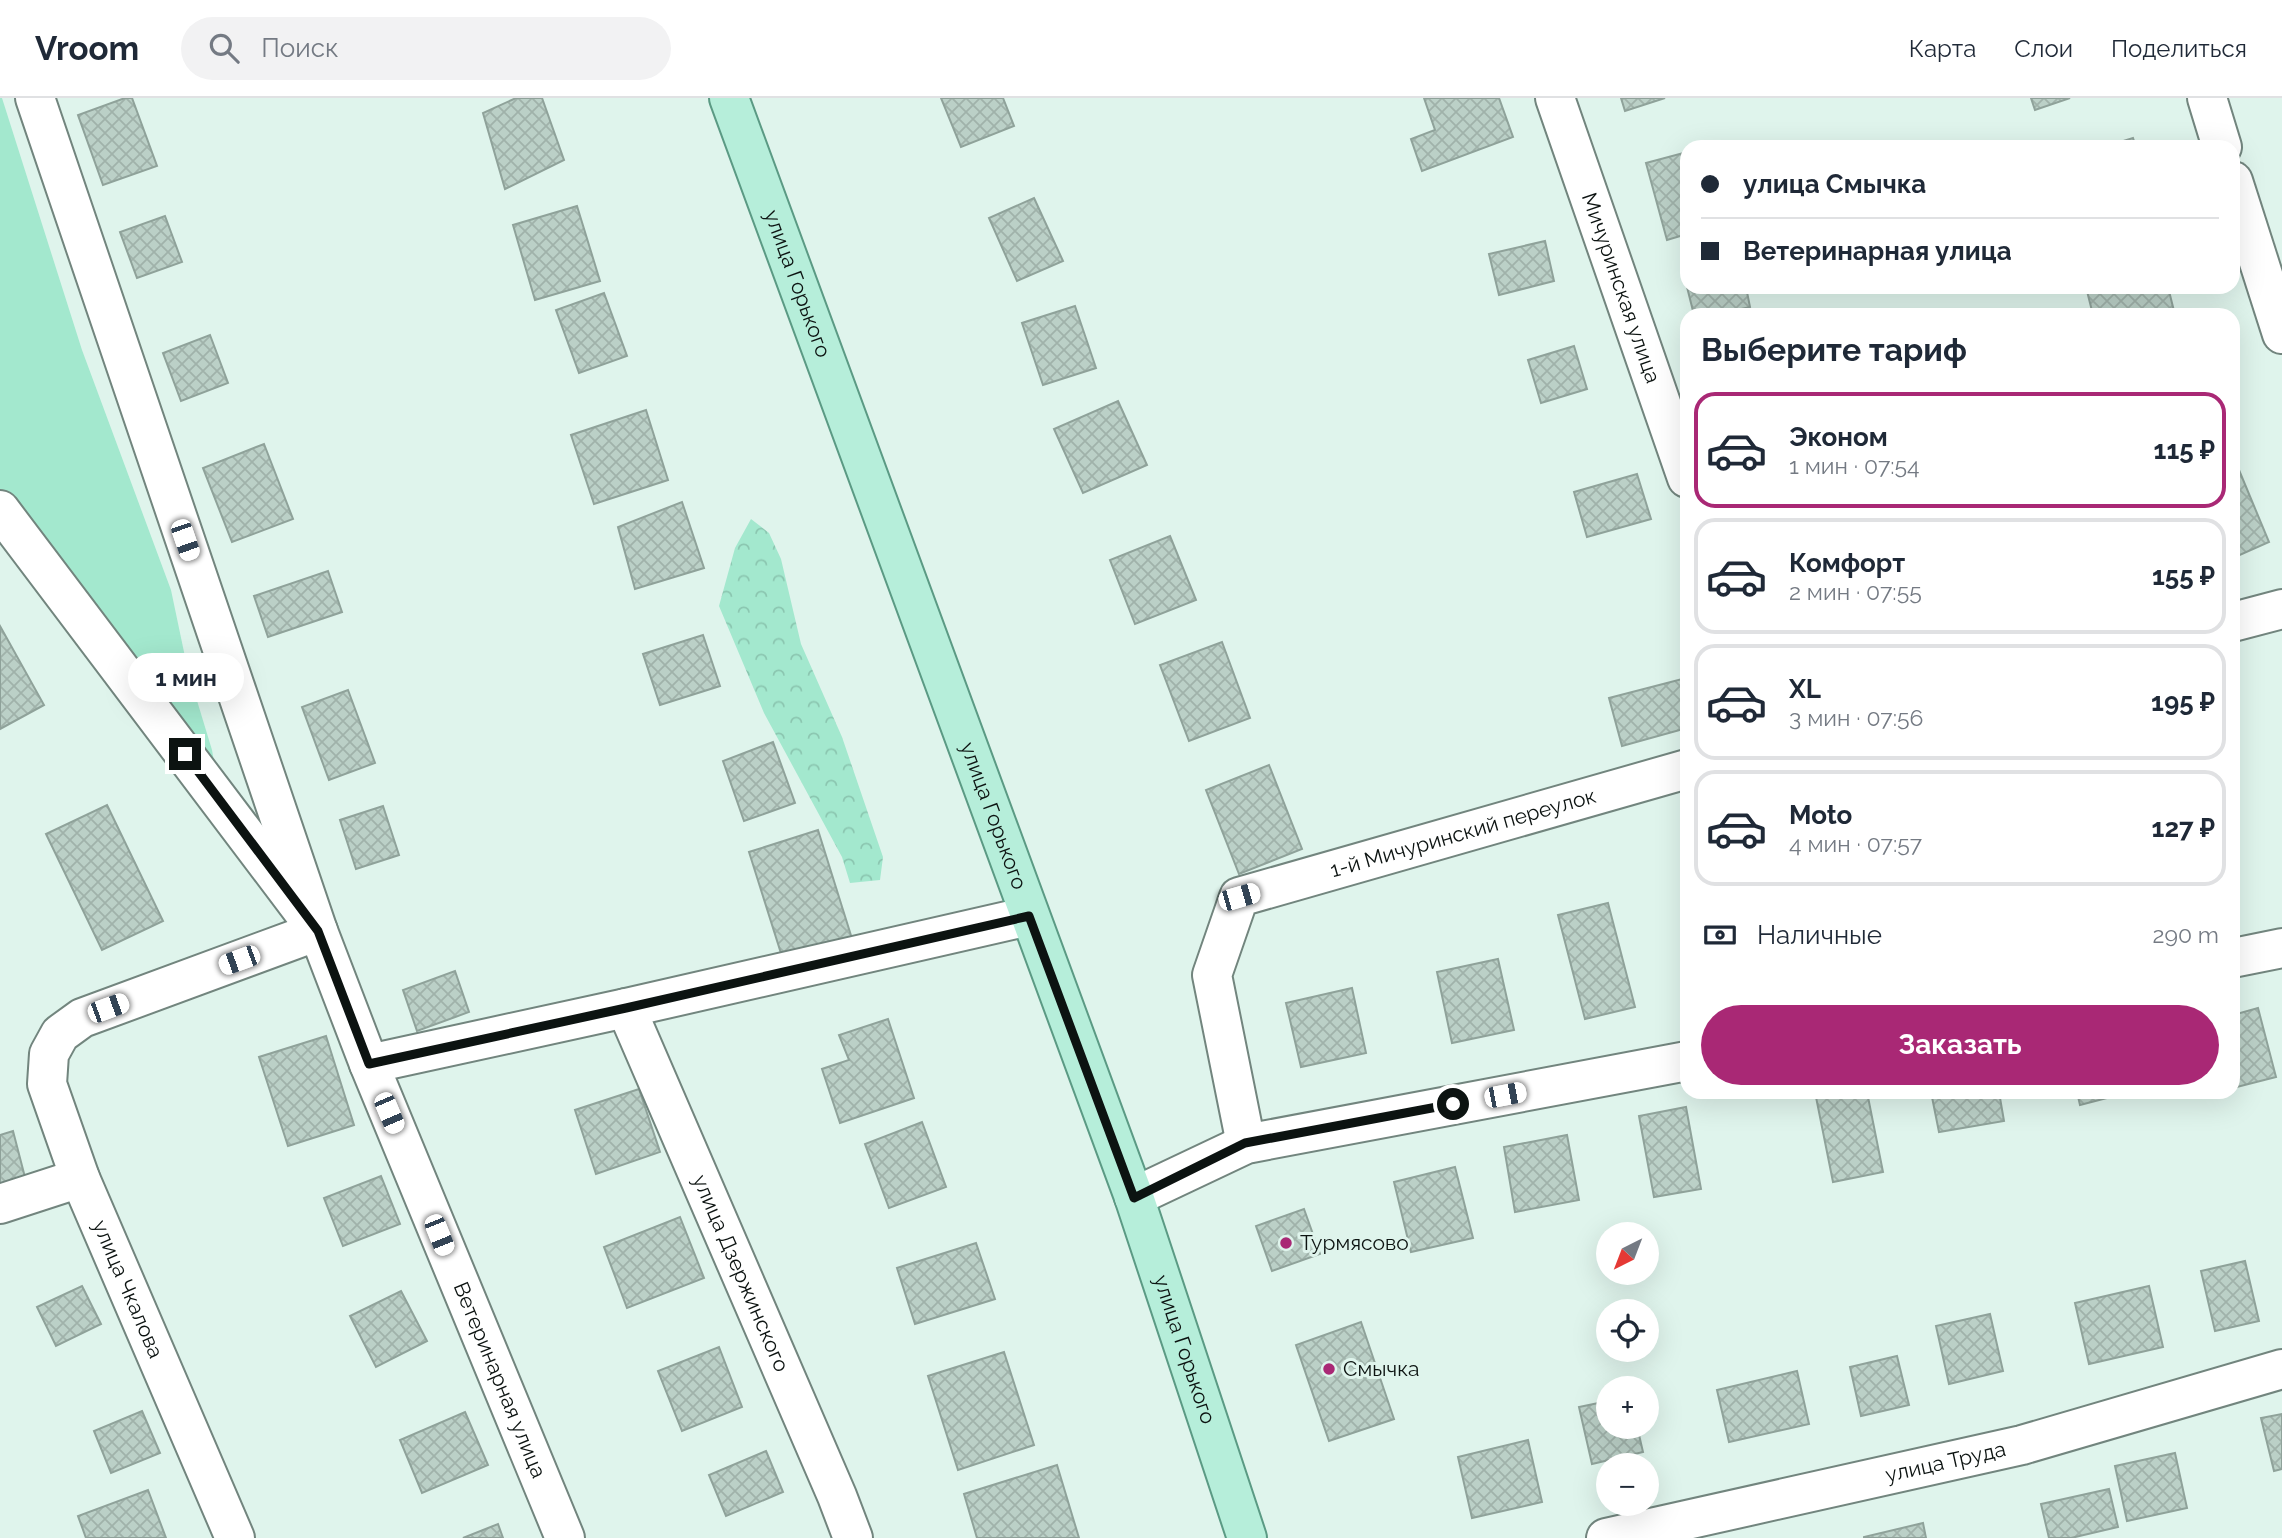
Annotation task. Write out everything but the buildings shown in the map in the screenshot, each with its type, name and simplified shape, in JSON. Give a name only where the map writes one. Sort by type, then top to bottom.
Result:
[{"type":"main road","name":"улица Горького","points":[[729,98],[1134,1198],[1247,1538]]},
{"type":"street","points":[[35,98],[318,931]]},
{"type":"street","name":"Мичуринская улица","points":[[1555,98],[1680,458]]},
{"type":"street","points":[[2207,98],[2220,140]]},
{"type":"street","points":[[2240,203],[2282,334]]},
{"type":"street","name":"Ветеринарная улица","points":[[6,529],[318,931],[369,1064],[565,1538]]},
{"type":"street","points":[[2240,620],[2282,609]]},
{"type":"street","name":"1-й Мичуринский переулок","points":[[1245,1143],[1212,975],[1239,897],[1680,771]]},
{"type":"street","points":[[369,1064],[1029,916]]},
{"type":"street","name":"улица Чкалова","points":[[235,1538],[80,1178],[47,1084],[49,1054],[60,1034],[82,1018],[318,931]]},
{"type":"street","points":[[2240,957],[2282,948]]},
{"type":"street","name":"улица Дзержинского","points":[[626,1008],[853,1538]]},
{"type":"street","points":[[1134,1198],[1245,1143],[1680,1062]]},
{"type":"street","points":[[0,1204],[80,1178]]},
{"type":"street","name":"улица Труда","points":[[1606,1538],[2022,1445],[2282,1369]]},
{"type":"green space","points":[[0,98],[82,350],[171,590],[188,671],[212,750],[221,801],[0,502]]},
{"type":"green space","points":[[751,519],[769,533],[781,559],[801,644],[842,737],[883,857],[880,880],[850,883],[842,857],[764,713],[719,606],[735,548]]},
{"type":"place","name":"Турмясово","points":[[1286,1243]]},
{"type":"place","name":"Смычка","points":[[1329,1369]]},
{"type":"route","points":[[185,754],[318,931],[369,1064],[1029,916],[1134,1198],[1245,1143],[1453,1104]]}]
